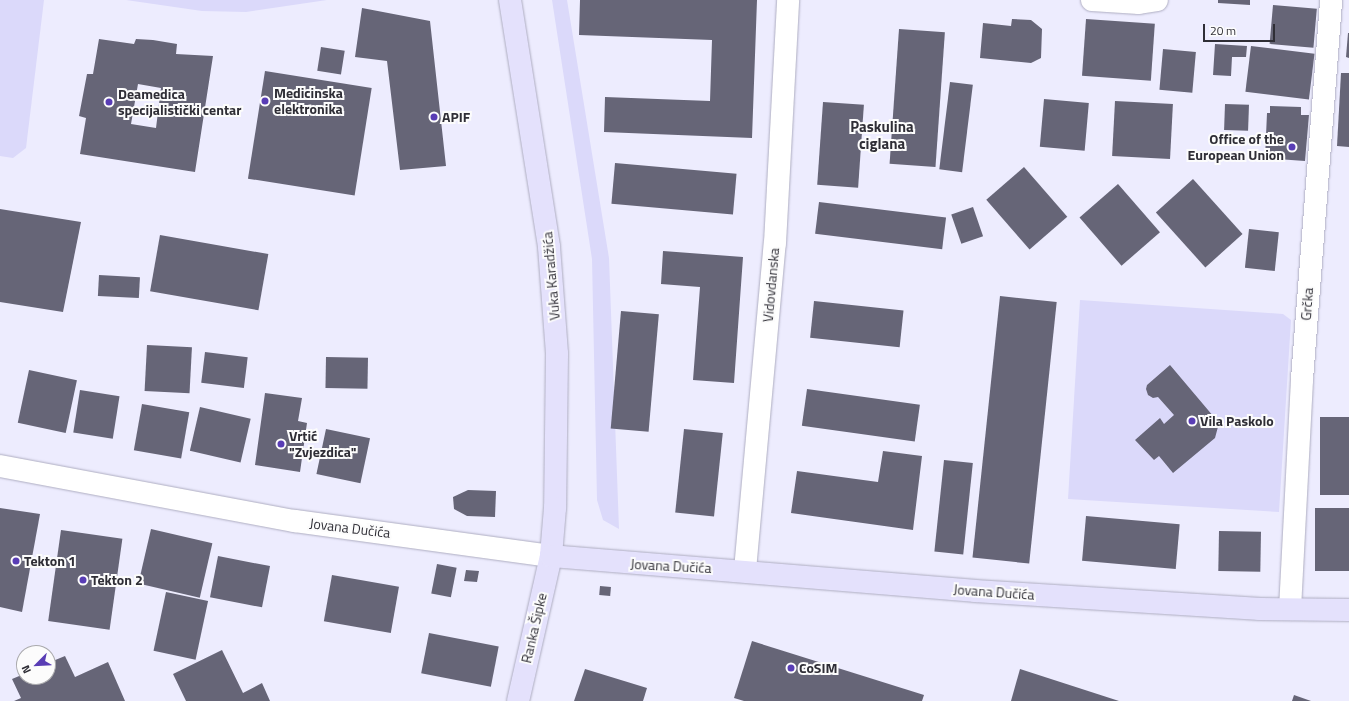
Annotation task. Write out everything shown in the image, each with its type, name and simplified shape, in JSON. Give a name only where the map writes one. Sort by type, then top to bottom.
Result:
[{"type":"street","name":"Vuka Karadžića","points":[[510,0],[535,144],[550,255],[557,354],[558,421],[551,556]]},
{"type":"street","name":"Vidovdanska","points":[[745,570],[774,243],[788,0]]},
{"type":"street","points":[[1092,0],[1139,3],[1157,0]]},
{"type":"street","name":"Grčka","points":[[1290,609],[1300,401],[1331,0]]},
{"type":"street","name":"Jovana Dučića","points":[[0,466],[295,521],[551,556],[745,570],[975,591],[1290,609],[1349,610]]},
{"type":"street","name":"Ranka Šipke","points":[[518,701],[551,556]]},
{"type":"shaded area","points":[[0,0],[44,0],[26,148],[13,158],[0,156]]},
{"type":"shaded area","points":[[126,0],[327,0],[246,12],[202,11]]},
{"type":"shaded area","points":[[552,0],[567,0],[609,258],[619,529],[603,520],[597,500],[592,259]]},
{"type":"shaded area","points":[[1080,300],[1283,314],[1291,320],[1279,512],[1068,499]]},
{"type":"building","points":[[580,0],[757,0],[752,138],[604,132],[605,97],[710,101],[712,40],[579,35]]},
{"type":"building","points":[[1218,0],[1250,0],[1250,5],[1218,3]]},
{"type":"building","points":[[1273,5],[1317,9],[1313,48],[1270,44]]},
{"type":"building","name":"Medicinska elektronika","points":[[362,8],[430,21],[446,166],[400,170],[387,61],[355,57]]},
{"type":"building","points":[[1012,19],[1031,20],[1042,29],[1041,58],[1031,63],[980,58],[983,23],[1011,26]]},
{"type":"building","points":[[1086,19],[1155,24],[1151,81],[1082,76]]},
{"type":"building","points":[[899,29],[945,32],[935,167],[890,164]]},
{"type":"building","points":[[1349,33],[1349,58],[1346,57]]},
{"type":"building","name":"Deamedica specijalistički centar","points":[[99,39],[134,44],[136,39],[153,40],[177,44],[176,54],[213,56],[195,172],[80,154],[86,118],[79,116],[87,74],[93,74]],"holes":[[[138,84],[161,88],[156,128],[131,124]]]},
{"type":"building","points":[[1215,44],[1247,46],[1246,57],[1232,57],[1231,76],[1213,75]]},
{"type":"building","points":[[1251,46],[1315,54],[1309,99],[1245,92]]},
{"type":"building","points":[[321,47],[345,51],[341,74],[317,71]]},
{"type":"building","points":[[1163,49],[1196,52],[1192,93],[1159,90]]},
{"type":"building","points":[[265,71],[372,88],[355,196],[248,179]]},
{"type":"building","points":[[1341,73],[1349,73],[1349,147],[1337,146]]},
{"type":"building","points":[[950,82],[973,85],[962,172],[939,169]]},
{"type":"building","points":[[1044,99],[1089,103],[1085,151],[1040,147]]},
{"type":"building","points":[[1115,101],[1173,104],[1170,159],[1112,156]]},
{"type":"building","points":[[823,102],[864,105],[858,188],[817,185]]},
{"type":"building","points":[[1225,104],[1249,105],[1248,131],[1224,130]]},
{"type":"building","points":[[1270,106],[1301,107],[1301,115],[1309,115],[1305,161],[1265,158],[1267,113],[1270,113]]},
{"type":"building","points":[[615,163],[737,174],[733,214],[611,204]]},
{"type":"building","points":[[1024,167],[1067,217],[1030,250],[986,200]]},
{"type":"building","points":[[1193,179],[1243,234],[1205,267],[1156,212]]},
{"type":"building","points":[[1118,184],[1160,232],[1121,266],[1080,217]]},
{"type":"building","points":[[819,202],[946,218],[942,249],[815,234]]},
{"type":"building","points":[[973,207],[983,236],[961,244],[951,214]]},
{"type":"building","points":[[0,209],[81,222],[63,312],[0,302]]},
{"type":"building","points":[[1249,229],[1279,232],[1275,271],[1245,268]]},
{"type":"building","points":[[160,235],[268,254],[258,310],[150,291]]},
{"type":"building","points":[[663,251],[743,257],[734,383],[693,380],[700,287],[661,284]]},
{"type":"building","points":[[99,275],[140,277],[139,298],[98,296]]},
{"type":"building","points":[[1000,296],[1057,302],[1029,564],[973,558]]},
{"type":"building","points":[[814,301],[904,310],[900,347],[810,338]]},
{"type":"building","points":[[621,311],[659,314],[649,432],[611,429]]},
{"type":"building","points":[[147,345],[192,347],[190,393],[145,391]]},
{"type":"building","points":[[205,352],[248,357],[244,388],[201,383]]},
{"type":"building","points":[[326,357],[368,358],[367,389],[325,388]]},
{"type":"building","name":"Vila Paskolo","points":[[1170,365],[1219,423],[1215,438],[1173,473],[1159,456],[1154,460],[1135,440],[1160,418],[1164,424],[1174,415],[1158,397],[1153,398],[1148,395],[1146,389],[1147,385]]},
{"type":"building","points":[[29,370],[77,380],[66,433],[18,423]]},
{"type":"building","points":[[807,389],[920,405],[915,442],[802,426]]},
{"type":"building","points":[[80,390],[120,396],[113,439],[73,432]]},
{"type":"building","name":"Vrtić \"Zvjezdica\"","points":[[265,393],[302,398],[298,421],[307,423],[300,472],[255,465]]},
{"type":"building","points":[[142,404],[189,412],[181,459],[134,450]]},
{"type":"building","points":[[200,407],[251,419],[241,463],[190,451]]},
{"type":"building","points":[[1320,417],[1349,417],[1349,495],[1320,495]]},
{"type":"building","points":[[326,429],[370,438],[360,483],[316,474]]},
{"type":"building","points":[[684,429],[723,433],[714,517],[675,513]]},
{"type":"building","points":[[883,451],[922,456],[913,530],[791,513],[797,471],[878,482]]},
{"type":"building","points":[[944,460],[973,463],[963,555],[934,551]]},
{"type":"building","points":[[468,490],[496,491],[495,517],[467,516],[454,509],[453,497]]},
{"type":"building","name":"Tekton 1","points":[[0,508],[40,514],[22,612],[0,607]]},
{"type":"building","points":[[1315,508],[1349,508],[1349,571],[1315,571]]},
{"type":"building","points":[[1086,516],[1180,524],[1176,569],[1082,561]]},
{"type":"building","points":[[151,529],[212,543],[200,598],[138,584]]},
{"type":"building","name":"Tekton 2","points":[[61,530],[122,539],[110,630],[48,621]]},
{"type":"building","points":[[1219,531],[1261,532],[1260,572],[1218,571]]},
{"type":"building","points":[[218,556],[270,566],[262,607],[210,597]]},
{"type":"building","points":[[437,564],[457,568],[451,597],[431,593]]},
{"type":"building","points":[[466,570],[479,571],[477,582],[464,581]]},
{"type":"building","points":[[332,575],[399,587],[391,633],[324,621]]},
{"type":"building","points":[[600,586],[611,587],[610,596],[599,595]]},
{"type":"building","points":[[166,592],[208,601],[196,660],[154,651]]},
{"type":"building","points":[[429,633],[499,647],[491,687],[421,673]]},
{"type":"building","name":"CoSIM","points":[[752,641],[924,695],[922,701],[744,701],[734,698]]},
{"type":"building","points":[[222,650],[243,693],[262,683],[270,701],[186,701],[173,674]]},
{"type":"building","points":[[65,656],[75,677],[108,662],[125,701],[14,701],[21,698],[12,679],[16,677],[16,685],[56,685],[56,660]]},
{"type":"building","points":[[585,669],[647,688],[643,701],[574,701]]},
{"type":"building","points":[[1020,669],[1119,701],[1011,701]]},
{"type":"building","points":[[1294,695],[1311,701],[1292,701]]},
{"type":"place","name":"Medicinska elektronika","points":[[265,101]]},
{"type":"place","name":"Deamedica specijalistički centar","points":[[109,102]]},
{"type":"place","name":"APIF","points":[[434,117]]},
{"type":"place","name":"Office of the European Union","points":[[1292,147]]},
{"type":"place","name":"Vila Paskolo","points":[[1192,421]]},
{"type":"place","name":"Vrtić \"Zvjezdica\"","points":[[281,444]]},
{"type":"place","name":"Tekton 1","points":[[16,561]]},
{"type":"place","name":"Tekton 2","points":[[83,580]]},
{"type":"place","name":"CoSIM","points":[[791,668]]},
{"type":"district","name":"Paskulina ciglana","points":[[882,134]]}]
